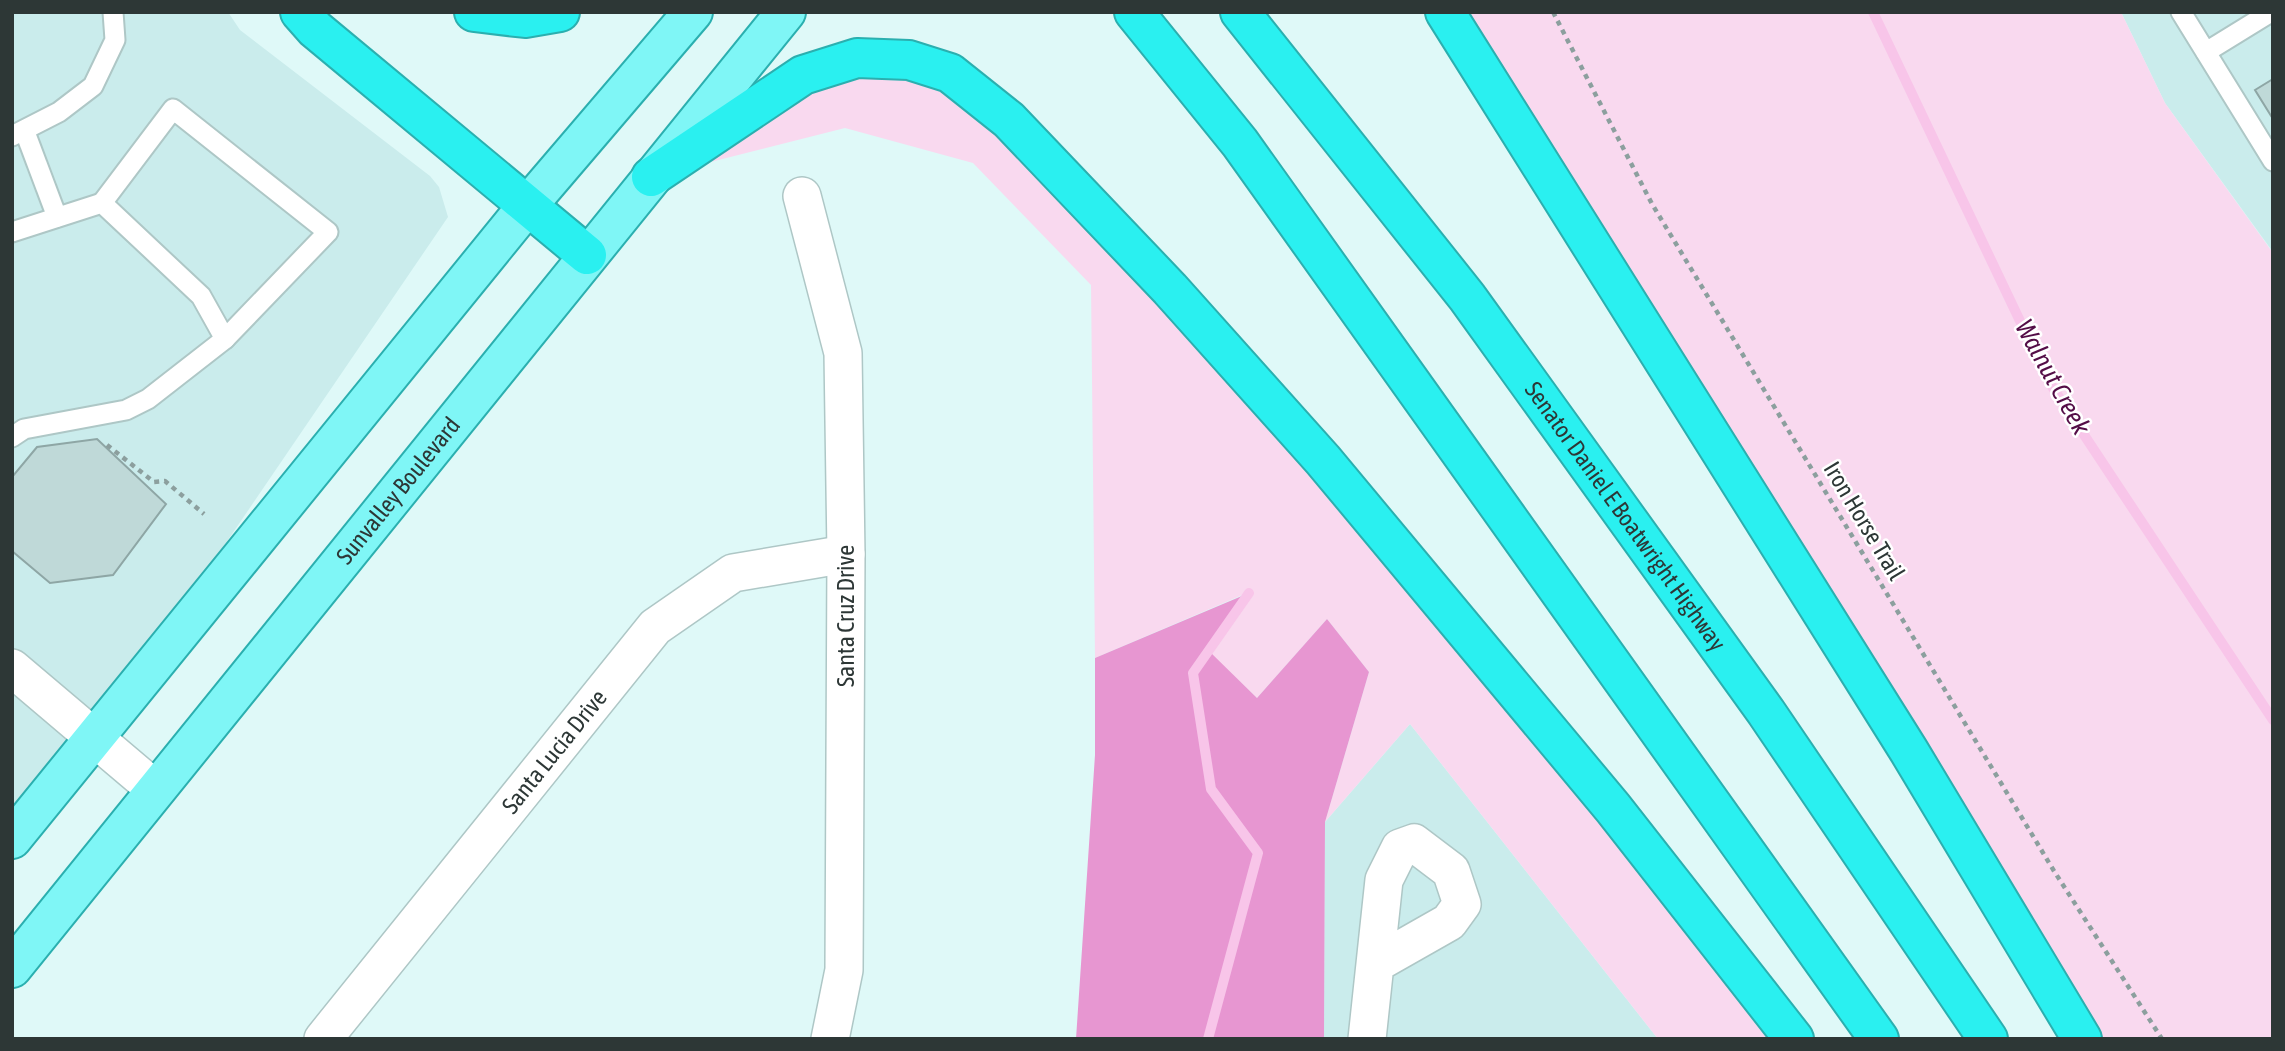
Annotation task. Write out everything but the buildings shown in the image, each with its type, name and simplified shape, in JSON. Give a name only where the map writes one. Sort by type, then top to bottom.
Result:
[{"type":"highway","points":[[300,12],[315,29],[587,255]]},
{"type":"highway","points":[[474,12],[525,18],[560,12]]},
{"type":"highway","points":[[1108,12],[1240,143]]},
{"type":"highway","points":[[1134,12],[1240,143],[1879,1039]]},
{"type":"highway","name":"Senator Daniel E Boatwright Highway","points":[[1240,12],[1467,297],[1766,712],[1988,1039]]},
{"type":"highway","points":[[1445,12],[1901,739],[2082,1039]]},
{"type":"highway","points":[[651,177],[803,75],[857,58],[909,60],[950,73],[1009,120],[1170,289],[1323,460],[1613,808],[1794,1039]]},
{"type":"main road","points":[[12,839],[528,205],[693,12]]},
{"type":"main road","name":"Sunvalley Boulevard","points":[[12,968],[786,12]]},
{"type":"street","name":"Santa Cruz Drive","points":[[802,196],[843,353],[846,554],[844,970],[830,1039]]},
{"type":"street","name":"Santa Lucia Drive","points":[[323,1039],[655,627],[733,573],[846,554]]},
{"type":"street","points":[[12,668],[156,790]]},
{"type":"street","points":[[1367,1039],[1375,964]]},
{"type":"lane","points":[[57,217],[19,134],[59,112],[93,86],[115,40],[113,12]]},
{"type":"lane","points":[[2181,12],[2273,161]]},
{"type":"lane","points":[[2206,52],[2271,12]]},
{"type":"lane","points":[[12,232],[102,203],[173,109],[328,232],[225,339],[148,399],[126,410],[24,429],[12,437]]},
{"type":"lane","points":[[102,203],[201,296],[225,339]]},
{"type":"path","name":"Iron Horse Trail","points":[[1553,12],[1652,204],[2054,871],[2162,1039]]},
{"type":"path","points":[[97,446],[109,444],[154,482],[165,481],[204,514]]},
{"type":"shaded area","points":[[12,12],[228,12],[240,30],[430,176],[439,187],[448,217],[93,738],[12,839]]},
{"type":"shaded area","points":[[1445,12],[2121,12],[2165,103],[2273,253],[2273,1039],[2082,1039]]},
{"type":"shaded area","points":[[2121,12],[2273,12],[2273,252],[2165,103]]},
{"type":"shaded area","points":[[909,60],[1009,120],[1794,1039],[1658,1039],[1410,724],[1325,822],[1369,672],[1327,619],[1257,698],[1208,651],[1247,593],[1095,658],[1091,285],[973,163],[845,128],[651,177],[744,113]]},
{"type":"shaded area","points":[[1249,593],[1209,651],[1257,698],[1327,619],[1369,672],[1325,822],[1324,1039],[1076,1039],[1095,755],[1095,658]]},
{"type":"shaded area","points":[[1410,724],[1658,1039],[1324,1039],[1325,822]]},
{"type":"waterway","name":"Walnut Creek","points":[[1873,12],[2049,382],[2273,720]]},
{"type":"waterway","points":[[1208,1039],[1258,853],[1211,789],[1193,673],[1249,593]]}]
